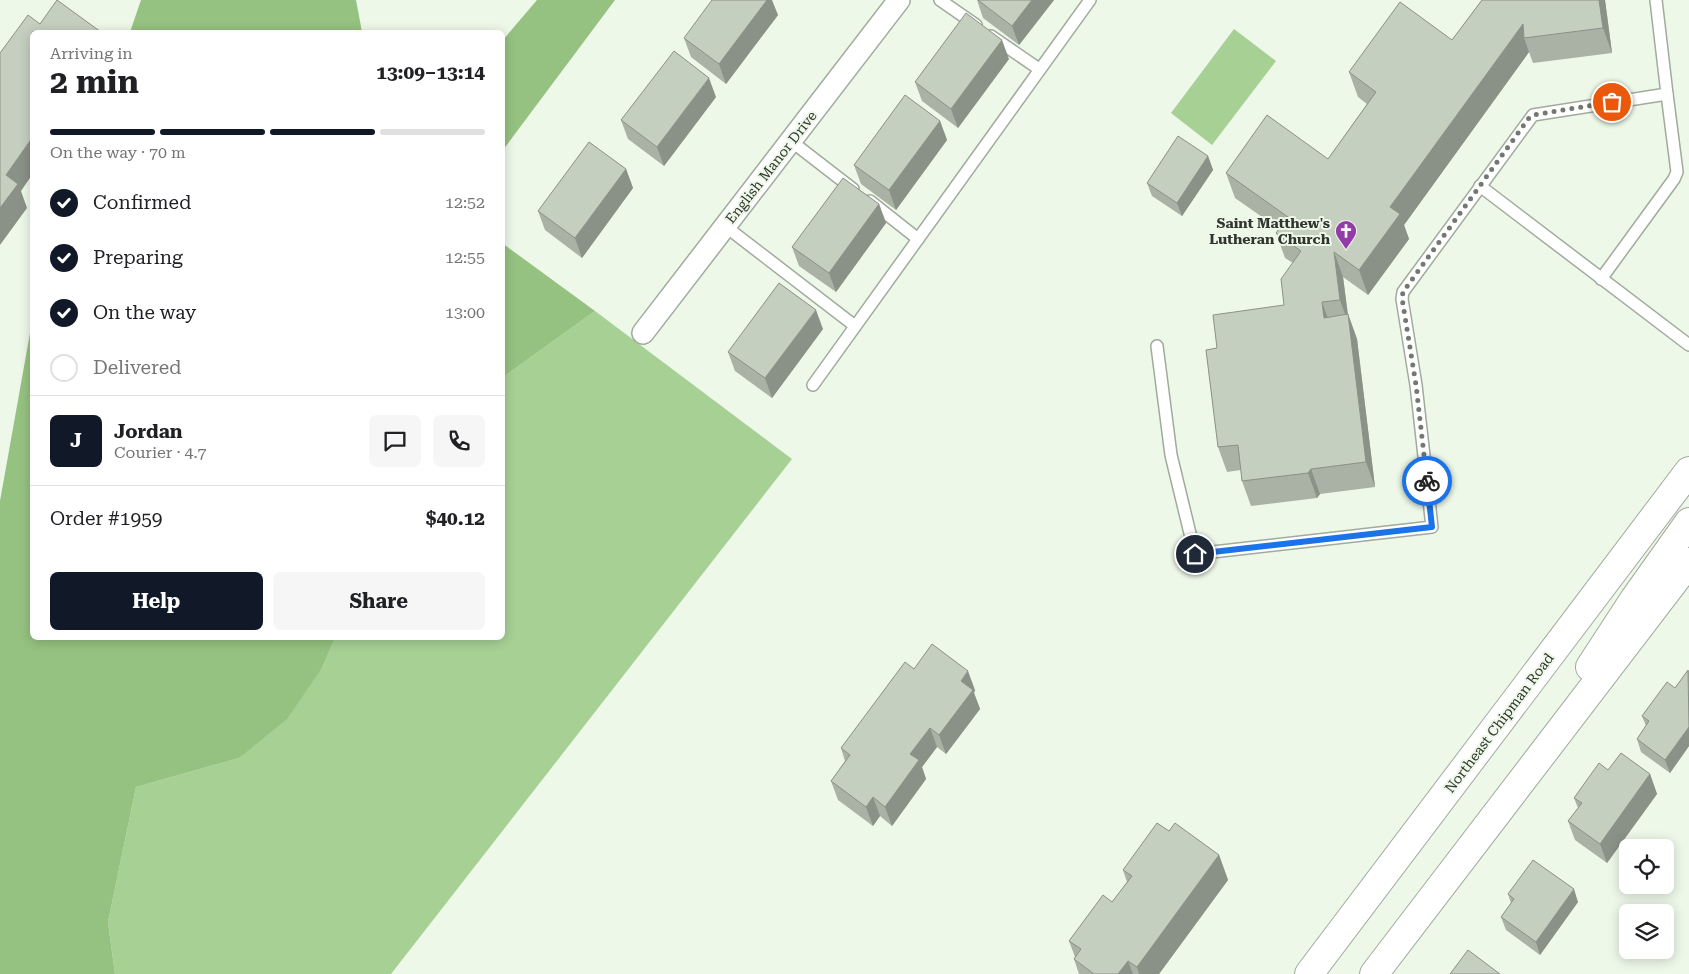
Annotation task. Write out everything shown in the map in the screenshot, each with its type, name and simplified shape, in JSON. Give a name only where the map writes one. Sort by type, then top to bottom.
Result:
[{"type":"main road","name":"Northeast Chipman Road","points":[[1308,974],[1689,471]]},
{"type":"main road","points":[[1563,728],[1594,659],[1689,522]]},
{"type":"main road","points":[[1374,974],[1689,562]]},
{"type":"street","name":"English Manor Drive","points":[[643,333],[899,0]]},
{"type":"lane","points":[[940,0],[1039,69]]},
{"type":"lane","points":[[814,385],[1090,0]]},
{"type":"lane","points":[[1601,279],[1677,172],[1656,0]]},
{"type":"lane","points":[[1157,346],[1171,455],[1195,554],[1432,527],[1416,385],[1402,298],[1403,292],[1533,115],[1667,94]]},
{"type":"lane","points":[[791,141],[918,239]]},
{"type":"lane","points":[[1480,186],[1689,345]]},
{"type":"lane","points":[[725,226],[855,326]]},
{"type":"green space","points":[[141,0],[356,0],[362,30],[131,30]]},
{"type":"green space","points":[[537,0],[615,0],[505,147],[505,38]]},
{"type":"green space","points":[[1234,29],[1276,61],[1212,145],[1171,113]]},
{"type":"green space","points":[[505,245],[595,311],[505,376]]},
{"type":"green space","points":[[595,311],[792,459],[391,974],[115,974],[108,922],[136,787],[239,758],[322,668],[334,640],[505,640],[505,376]]},
{"type":"green space","points":[[30,333],[30,640],[334,640],[322,668],[287,719],[239,758],[136,787],[108,922],[115,974],[0,974],[0,501]]},
{"type":"building","points":[[57,0],[98,30],[30,30],[30,141],[6,175],[18,184],[0,208],[0,53],[28,15],[40,24]]},
{"type":"building","points":[[712,0],[767,0],[719,64],[684,38]]},
{"type":"building","points":[[978,0],[1032,0],[1012,26]]},
{"type":"building","name":"Saint Matthew's Lutheran Church","points":[[1482,0],[1599,0],[1603,28],[1524,38],[1523,24],[1390,207],[1400,214],[1359,270],[1334,252],[1340,300],[1322,302],[1324,318],[1348,314],[1366,462],[1311,469],[1308,473],[1242,481],[1238,445],[1218,447],[1206,350],[1217,348],[1213,315],[1284,305],[1281,279],[1301,251],[1276,233],[1288,217],[1226,173],[1267,115],[1328,159],[1376,92],[1349,72],[1400,2],[1452,40]]},
{"type":"building","points":[[966,13],[1002,40],[951,109],[915,82]]},
{"type":"building","points":[[674,51],[709,78],[657,147],[621,120]]},
{"type":"building","points":[[905,95],[940,121],[889,190],[854,165]]},
{"type":"building","points":[[1178,136],[1208,156],[1177,203],[1147,183]]},
{"type":"building","points":[[589,142],[626,169],[575,238],[538,211]]},
{"type":"building","points":[[843,178],[879,204],[829,273],[792,247]]},
{"type":"building","points":[[779,283],[816,310],[765,378],[728,352]]},
{"type":"building","points":[[932,644],[968,671],[961,681],[973,690],[939,735],[930,728],[910,754],[919,760],[885,807],[873,797],[866,807],[831,781],[850,755],[841,748],[905,662],[914,669]]},
{"type":"building","points":[[1688,670],[1689,727],[1665,760],[1637,739],[1649,721],[1642,716],[1667,682],[1675,688]]},
{"type":"building","points":[[1621,753],[1650,774],[1600,844],[1568,821],[1582,803],[1574,798],[1599,763],[1608,770]]},
{"type":"building","points":[[1157,823],[1169,831],[1175,823],[1219,855],[1137,967],[1128,961],[1118,974],[1094,974],[1074,959],[1081,949],[1069,941],[1103,895],[1112,902],[1132,876],[1123,870]]},
{"type":"building","points":[[1533,860],[1574,889],[1536,942],[1501,917],[1514,899],[1508,894]]},
{"type":"building","points":[[1468,950],[1500,974],[1450,974]]},
{"type":"way so far","points":[[1427,481],[1416,385],[1402,298],[1403,292],[1529,118],[1533,115],[1612,102]]},
{"type":"place","name":"Saint Matthew's Lutheran Church","points":[[1346,250]]},
{"type":"route","points":[[1195,554],[1432,527],[1427,481]]}]
